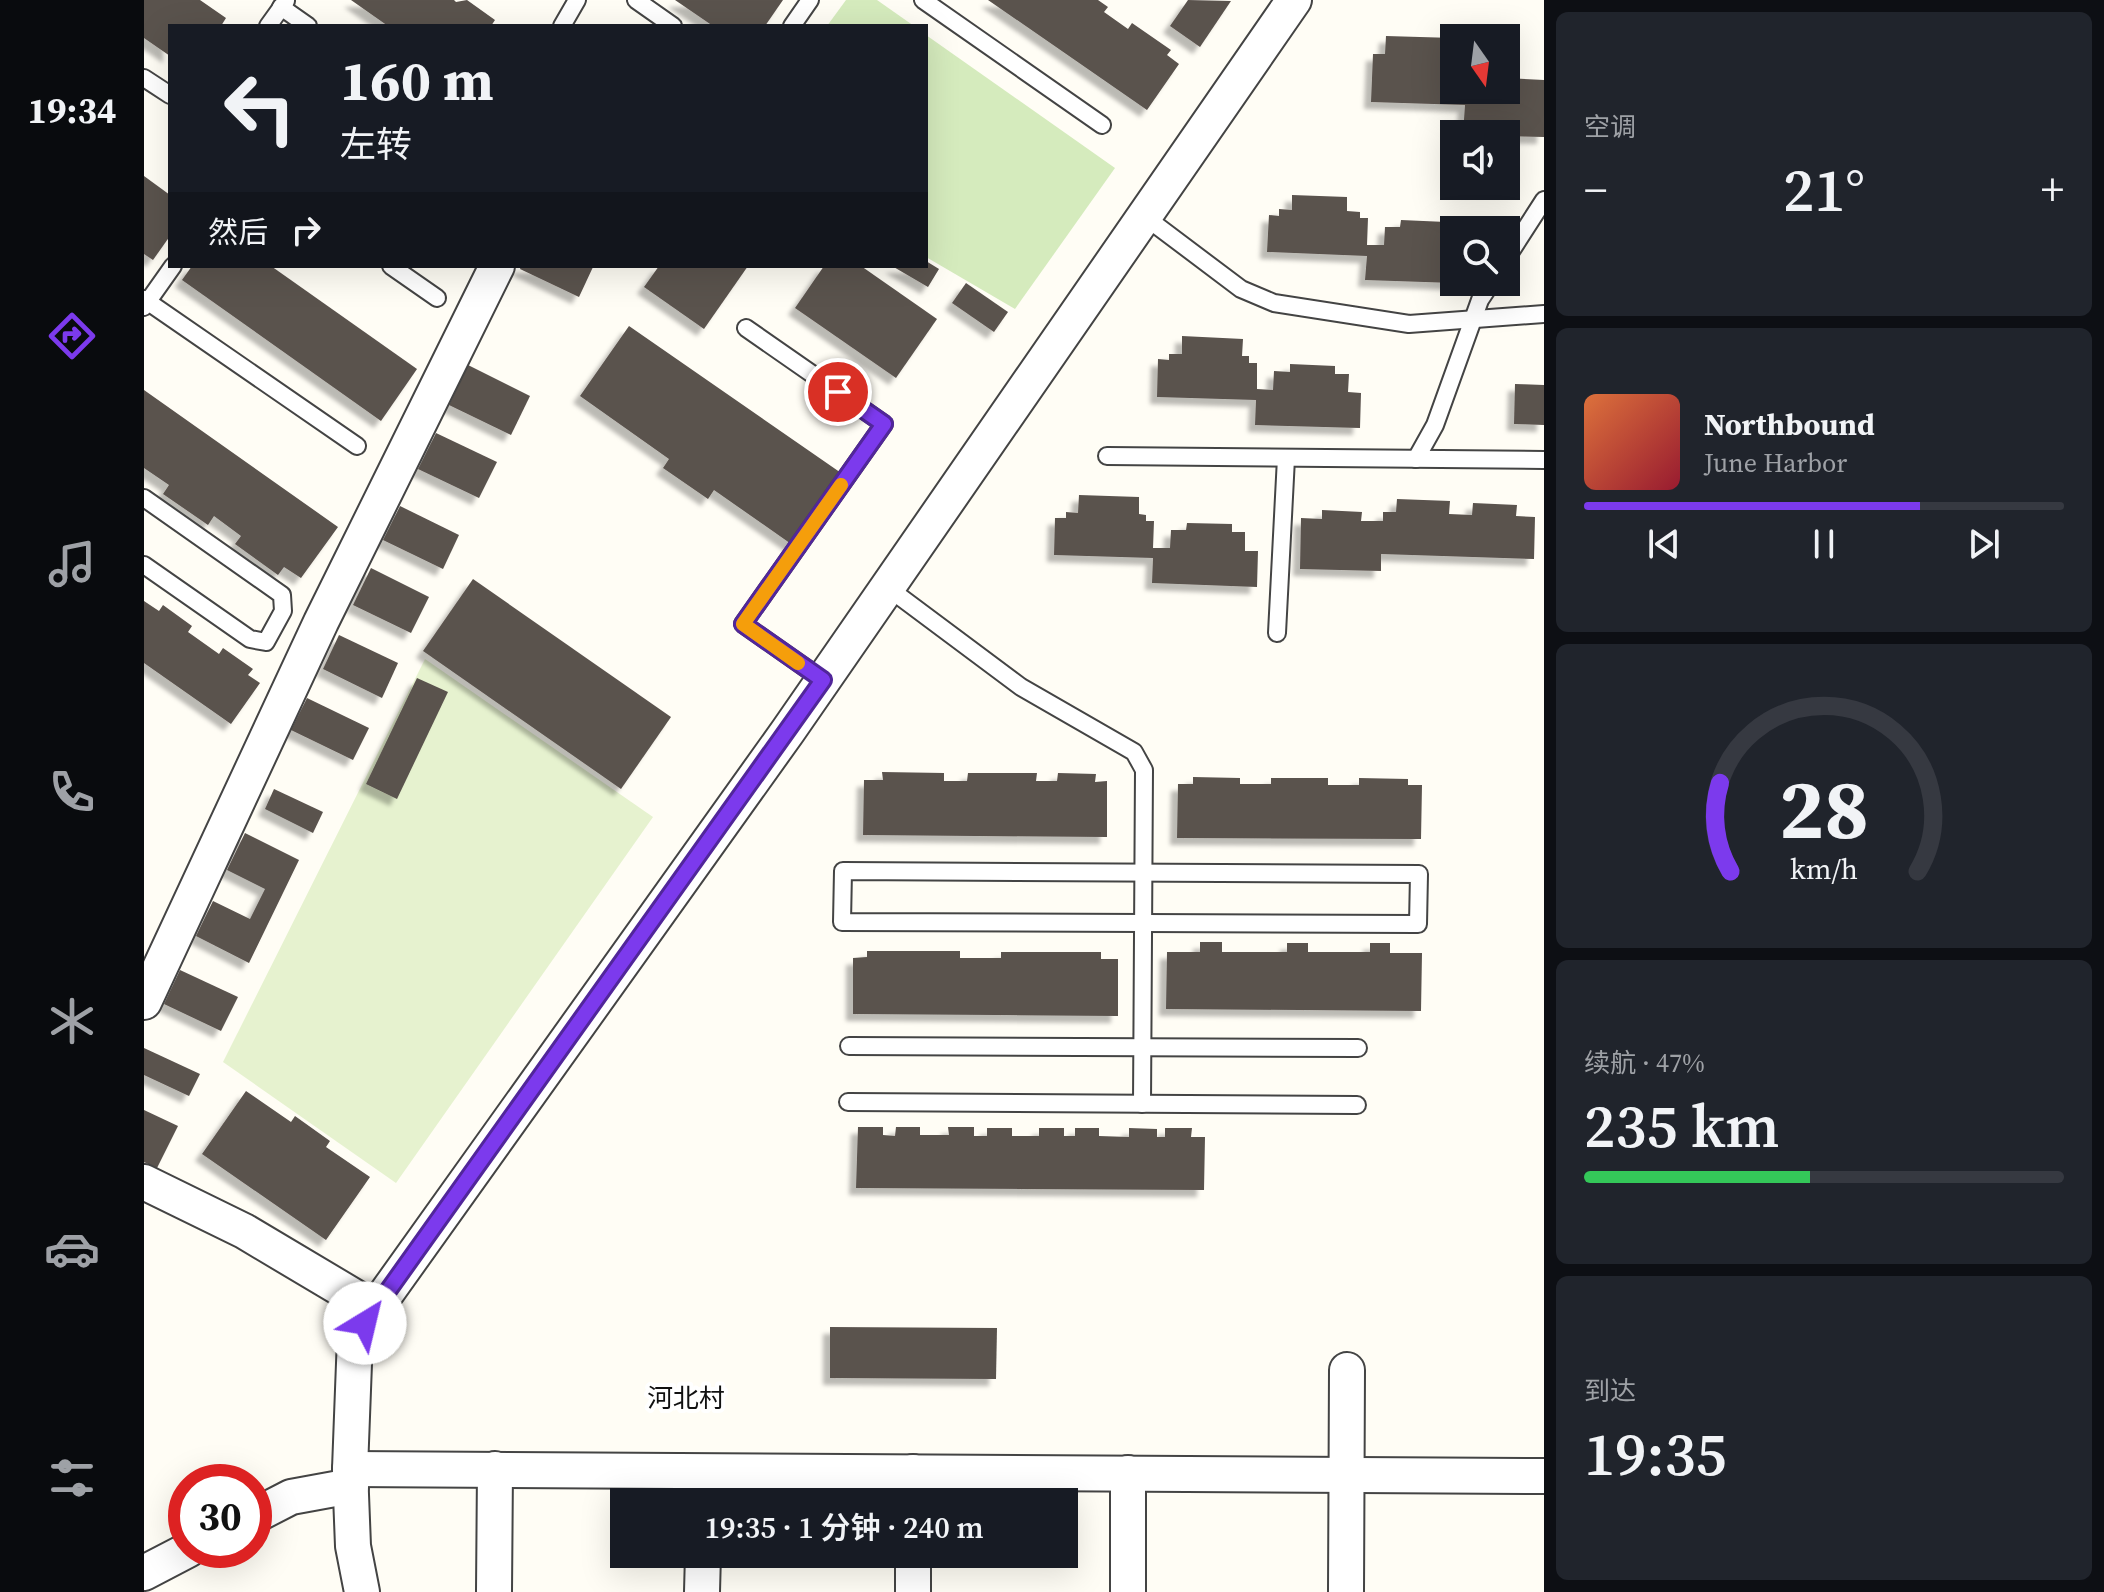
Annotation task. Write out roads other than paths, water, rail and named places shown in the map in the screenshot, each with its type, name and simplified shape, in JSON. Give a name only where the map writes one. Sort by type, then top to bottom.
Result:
[{"type":"street","points":[[362,1592],[353,1546],[351,1477],[355,1337],[823,680],[1294,0]]},
{"type":"street","points":[[144,1002],[321,622],[496,268]]},
{"type":"street","points":[[144,1182],[244,1231],[375,1309]]},
{"type":"street","points":[[1346,1592],[1347,1370]]},
{"type":"street","points":[[494,1592],[495,1469]]},
{"type":"street","points":[[272,1507],[291,1497],[351,1477],[495,1469],[703,1486],[913,1487],[1128,1473],[1544,1476]]},
{"type":"street","points":[[1128,1473],[1128,1592]]},
{"type":"street","points":[[144,1573],[168,1560]]},
{"type":"street","points":[[702,1592],[703,1568]]},
{"type":"street","points":[[913,1568],[913,1592]]},
{"type":"lane","points":[[563,24],[577,0]]},
{"type":"lane","points":[[636,0],[670,24]]},
{"type":"lane","points":[[793,24],[810,0]]},
{"type":"lane","points":[[923,0],[1102,125]]},
{"type":"lane","points":[[269,24],[284,4],[306,24]]},
{"type":"lane","points":[[144,78],[168,94]]},
{"type":"lane","points":[[1520,237],[1544,200]]},
{"type":"lane","points":[[1144,216],[1241,289],[1274,303],[1409,324],[1544,314]]},
{"type":"lane","points":[[171,268],[145,303],[357,446]]},
{"type":"lane","points":[[394,268],[437,298]]},
{"type":"lane","points":[[1416,459],[1435,425],[1483,296]]},
{"type":"lane","points":[[746,328],[884,424],[743,624],[823,680]]},
{"type":"lane","points":[[1107,456],[1544,460]]},
{"type":"lane","points":[[1277,633],[1286,458]]},
{"type":"lane","points":[[144,498],[282,595],[283,611],[266,642],[250,639],[144,565]]},
{"type":"lane","points":[[887,587],[1021,687],[1134,752],[1144,770],[1142,1104]]},
{"type":"lane","points":[[843,871],[1419,874],[1418,924],[1143,923],[842,922],[843,871]]},
{"type":"lane","points":[[849,1046],[1358,1048]]},
{"type":"lane","points":[[848,1102],[1357,1105]]},
{"type":"district","name":"河北村","points":[[686,1398]]}]
